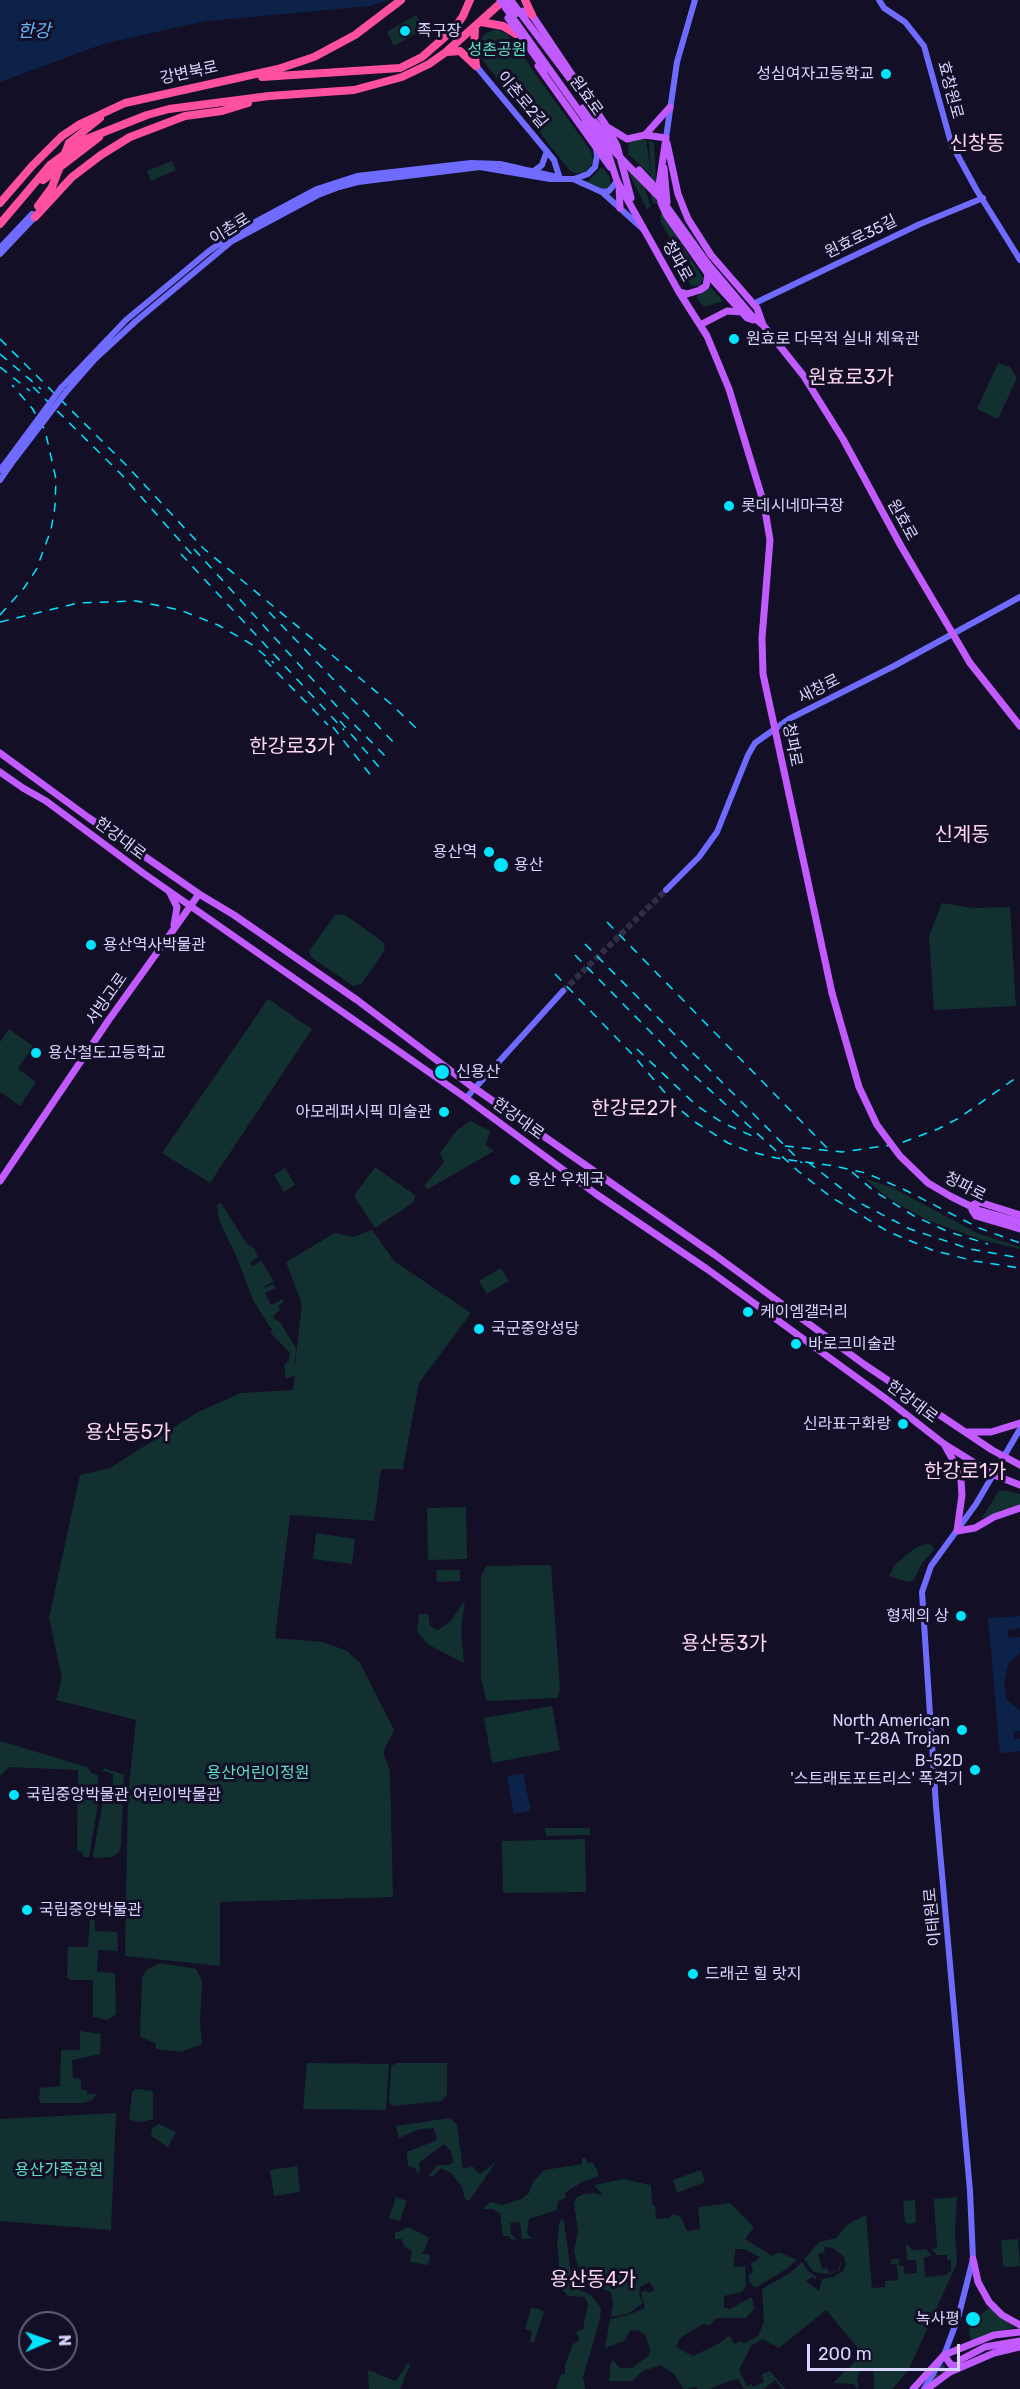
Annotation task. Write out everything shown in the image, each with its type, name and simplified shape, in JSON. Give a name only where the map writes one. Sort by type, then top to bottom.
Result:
[{"type":"highway","name":"강변북로","points":[[0,203],[62,136],[80,124],[136,100],[278,69],[330,49],[363,29],[401,0]]},
{"type":"highway","points":[[242,78],[393,70],[422,57],[451,32],[463,16],[470,0]]},
{"type":"highway","name":"강변북로","points":[[0,224],[26,194],[109,130],[147,115],[169,110],[269,96],[354,90],[379,85],[402,77],[446,52],[507,0]]},
{"type":"highway","points":[[525,0],[532,15]]},
{"type":"highway","points":[[476,66],[474,48],[478,24],[503,26],[516,34]]},
{"type":"highway","points":[[446,52],[460,51],[476,66]]},
{"type":"highway","points":[[34,215],[72,177],[101,154],[130,137],[185,116],[222,111],[269,96]]},
{"type":"highway","points":[[34,215],[52,187],[69,142],[107,112]]},
{"type":"main road","points":[[499,0],[509,20],[584,124],[608,153],[614,173]]},
{"type":"main road","name":"원효로","points":[[499,0],[585,119],[662,200],[751,315],[764,325]]},
{"type":"main road","points":[[507,0],[597,127],[661,192],[710,263]]},
{"type":"main road","points":[[507,0],[579,91],[617,146]]},
{"type":"main road","points":[[532,15],[523,11],[514,15],[512,26],[516,34],[614,173]]},
{"type":"main road","name":"청파로","points":[[532,15],[608,127],[617,146],[634,209]]},
{"type":"main road","points":[[645,135],[661,120],[670,107]]},
{"type":"main road","points":[[608,127],[627,139],[645,135],[666,138]]},
{"type":"main road","name":"원효로","points":[[666,138],[659,185],[661,202],[667,216],[708,274],[747,318],[764,325]]},
{"type":"main road","name":"원효로","points":[[666,138],[675,184],[684,210],[711,255],[753,304],[764,325],[803,375],[843,439],[972,666],[1020,726]]},
{"type":"main road","points":[[662,154],[668,205],[680,235]]},
{"type":"main road","name":"청파로","points":[[614,173],[679,292],[700,325],[729,389],[769,522],[770,559],[761,654],[763,674],[832,993],[859,1087],[877,1125],[900,1156],[928,1183],[978,1210],[1020,1222]]},
{"type":"main road","points":[[618,183],[620,208]]},
{"type":"main road","points":[[672,219],[676,210],[684,210]]},
{"type":"main road","points":[[679,292],[687,294],[700,290],[706,286],[708,274]]},
{"type":"main road","points":[[700,325],[727,310],[742,312]]},
{"type":"main road","name":"한강대로","points":[[0,753],[89,818],[357,1000],[475,1089],[715,1255],[865,1365],[1005,1458],[1020,1464]]},
{"type":"main road","name":"한강대로","points":[[0,772],[46,801],[164,887],[466,1098],[596,1194],[707,1269],[890,1401],[944,1444],[994,1475],[1020,1485]]},
{"type":"main road","points":[[164,887],[173,897],[177,907],[174,928]]},
{"type":"main road","name":"서빙고로","points":[[0,1181],[199,894]]},
{"type":"main road","points":[[1020,1215],[979,1202],[973,1205],[972,1210],[976,1216],[1020,1229]]},
{"type":"main road","points":[[966,1431],[991,1432],[1020,1422]]},
{"type":"main road","points":[[944,1444],[958,1469],[961,1481],[961,1510],[957,1532],[975,1528],[994,1517],[1020,1508]]},
{"type":"main road","points":[[973,2259],[978,2282],[989,2302],[1002,2315],[1020,2325]]},
{"type":"main road","points":[[913,2389],[944,2355],[994,2335],[1020,2332]]},
{"type":"main road","points":[[944,2355],[954,2367],[985,2347],[1020,2341]]},
{"type":"main road","points":[[926,2389],[962,2362],[1020,2347]]},
{"type":"street","name":"원효로","points":[[666,138],[677,62],[695,0]]},
{"type":"street","name":"효창원로","points":[[879,0],[885,8],[905,22],[924,46],[951,143],[1020,260]]},
{"type":"street","name":"이촌로2길","points":[[476,66],[548,151],[559,169],[560,179]]},
{"type":"street","points":[[573,179],[588,174],[595,167],[596,148]]},
{"type":"street","points":[[534,171],[542,165],[548,151]]},
{"type":"street","name":"이촌로","points":[[0,480],[9,462],[63,390],[126,320],[208,251],[233,234],[316,189],[357,176],[471,163],[490,163],[534,171],[560,179]]},
{"type":"street","name":"이촌로","points":[[63,390],[136,321],[213,256],[245,233],[318,195],[358,182],[480,167],[550,179],[573,179],[602,192],[646,232]]},
{"type":"street","points":[[602,192],[609,191],[618,183]]},
{"type":"street","name":"원효로35길","points":[[753,304],[920,224],[982,198]]},
{"type":"street","points":[[0,248],[34,215]]},
{"type":"street","points":[[0,254],[34,215]]},
{"type":"street","name":"이촌로","points":[[0,470],[9,462]]},
{"type":"street","name":"새창로","points":[[666,890],[699,857],[717,831],[752,746],[789,719],[1020,597]]},
{"type":"street","points":[[466,1098],[563,992]]},
{"type":"street","name":"이태원로","points":[[926,2389],[944,2355],[964,2301],[973,2259],[970,2190],[921,1606],[927,1575],[1005,1458],[1020,1429]]},
{"type":"green space","name":"족구장","points":[[416,15],[424,29],[394,46],[387,32]]},
{"type":"green space","name":"성촌공원","points":[[497,29],[507,34],[591,151],[593,161],[589,170],[584,173],[570,171],[480,57],[477,50],[481,38],[486,33]]},
{"type":"green space","points":[[646,139],[651,174],[649,140],[654,143],[657,204],[653,203],[651,197],[651,175],[628,154],[629,142]]},
{"type":"green space","points":[[172,161],[176,170],[151,181],[147,171]]},
{"type":"green space","points":[[602,167],[610,177],[610,186],[606,189],[587,182]]},
{"type":"green space","points":[[626,168],[644,187],[651,206],[647,209]]},
{"type":"green space","points":[[662,213],[703,278],[700,286],[692,286],[681,271],[683,269],[661,223]]},
{"type":"green space","points":[[711,287],[723,301],[704,307],[696,297]]},
{"type":"green space","points":[[998,363],[1010,367],[1017,378],[998,419],[977,409]]},
{"type":"green space","points":[[942,903],[973,908],[1010,907],[1016,1006],[934,1010],[929,936]]},
{"type":"green space","points":[[344,914],[383,942],[385,950],[361,984],[353,986],[311,957],[309,951],[335,915]]},
{"type":"green space","points":[[268,999],[312,1029],[210,1183],[162,1153]]},
{"type":"green space","points":[[9,1029],[33,1046],[18,1069],[36,1082],[20,1106],[0,1092],[0,1042]]},
{"type":"green space","points":[[471,1121],[490,1131],[486,1145],[494,1151],[428,1189],[424,1186],[444,1162],[440,1153],[457,1130]]},
{"type":"green space","points":[[375,1167],[415,1195],[414,1202],[375,1228],[354,1196]]},
{"type":"green space","points":[[285,1168],[295,1185],[284,1192],[274,1175]]},
{"type":"green space","points":[[864,1178],[893,1188],[977,1233],[1020,1247],[1020,1249],[982,1240],[927,1220],[888,1198]]},
{"type":"green space","name":"용산어린이정원","points":[[221,1203],[247,1244],[254,1248],[258,1257],[250,1263],[253,1266],[261,1261],[274,1281],[264,1287],[273,1284],[276,1288],[265,1293],[271,1305],[283,1299],[284,1302],[279,1305],[280,1310],[273,1318],[280,1322],[296,1348],[294,1374],[302,1304],[286,1262],[335,1233],[354,1237],[372,1230],[394,1261],[471,1313],[419,1383],[403,1469],[381,1469],[374,1521],[290,1515],[275,1638],[323,1642],[347,1651],[360,1663],[394,1730],[383,1752],[390,1771],[393,1897],[220,1902],[220,1966],[125,1956],[128,1794],[136,1720],[56,1700],[62,1678],[49,1618],[80,1475],[110,1468],[198,1412],[241,1393],[293,1390],[295,1375],[286,1379],[284,1365],[289,1361],[290,1353],[270,1332],[272,1330],[253,1300],[219,1220],[217,1205]]},
{"type":"green space","points":[[501,1268],[509,1281],[487,1294],[479,1281]]},
{"type":"green space","points":[[999,1491],[1020,1494],[1020,1505],[981,1519]]},
{"type":"green space","points":[[466,1507],[467,1559],[428,1560],[427,1508]]},
{"type":"green space","points":[[316,1533],[355,1539],[352,1564],[313,1559]]},
{"type":"green space","points":[[929,1543],[935,1549],[922,1563],[914,1580],[908,1582],[889,1576],[895,1565],[915,1548]]},
{"type":"green space","points":[[551,1565],[560,1689],[557,1698],[486,1700],[481,1678],[481,1576],[486,1566]]},
{"type":"green space","points":[[436,1570],[460,1570],[460,1581],[437,1582]]},
{"type":"green space","points":[[465,1600],[461,1631],[464,1663],[429,1645],[417,1632],[419,1614],[428,1614],[430,1626],[438,1630],[450,1622]]},
{"type":"green space","points":[[552,1706],[560,1750],[492,1763],[484,1718]]},
{"type":"green space","points":[[0,1741],[87,1767],[91,1773],[98,1775],[99,1799],[89,1857],[84,1857],[82,1852],[77,1851],[78,1770],[9,1767],[0,1776]]},
{"type":"green space","points":[[104,1768],[124,1775],[121,1845],[119,1852],[112,1857],[95,1858],[93,1855],[103,1802],[113,1800],[113,1774],[103,1771]]},
{"type":"green space","points":[[545,1828],[590,1828],[590,1835],[546,1836]]},
{"type":"green space","points":[[585,1839],[586,1892],[503,1893],[502,1841]]},
{"type":"green space","points":[[90,1920],[95,1920],[95,1931],[117,1932],[118,1951],[98,1950],[97,1972],[115,1973],[116,2014],[108,2020],[93,2017],[93,1980],[70,1980],[67,1977],[68,1947],[88,1947]]},
{"type":"green space","points":[[160,1963],[196,1969],[202,1981],[200,2021],[202,2044],[181,2052],[156,2049],[156,2044],[140,2036],[142,1978],[146,1970]]},
{"type":"green space","points":[[80,2031],[101,2034],[100,2054],[72,2060],[73,2078],[81,2079],[81,2090],[87,2090],[87,2094],[97,2094],[92,2100],[84,2103],[41,2103],[40,2088],[60,2086],[61,2050],[80,2050]]},
{"type":"green space","points":[[307,2063],[389,2064],[386,2110],[303,2109]]},
{"type":"green space","points":[[396,2063],[447,2063],[447,2094],[442,2101],[393,2106],[389,2102],[391,2066]]},
{"type":"green space","points":[[136,2089],[153,2091],[153,2119],[142,2122],[129,2120],[132,2092]]},
{"type":"green space","name":"용산가족공원","points":[[116,2113],[111,2230],[0,2221],[0,2119]]},
{"type":"green space","points":[[450,2118],[457,2125],[463,2169],[472,2166],[480,2174],[496,2162],[469,2201],[465,2199],[462,2187],[451,2173],[441,2168],[432,2177],[429,2176],[437,2165],[449,2165],[453,2162],[451,2151],[444,2144],[419,2163],[418,2174],[415,2168],[408,2166],[407,2152],[437,2140],[434,2128],[420,2129],[399,2138],[396,2126]]},
{"type":"green space","points":[[159,2124],[176,2132],[168,2147],[151,2136],[152,2128]]},
{"type":"green space","points":[[582,2158],[585,2158],[588,2163],[592,2162],[598,2171],[598,2176],[582,2182],[565,2193],[566,2198],[558,2201],[557,2210],[529,2219],[527,2233],[530,2237],[538,2238],[522,2239],[520,2222],[510,2223],[511,2234],[517,2240],[503,2236],[500,2213],[492,2209],[482,2209],[491,2202],[502,2205],[521,2199],[529,2193],[533,2182],[544,2170],[582,2164]]},
{"type":"green space","points":[[297,2166],[300,2192],[274,2196],[270,2170]]},
{"type":"green space","points":[[701,2170],[705,2182],[677,2193],[673,2180]]},
{"type":"green space","points":[[624,2179],[651,2185],[652,2205],[655,2205],[656,2219],[669,2218],[672,2214],[680,2216],[687,2231],[700,2229],[698,2207],[730,2203],[754,2227],[745,2239],[772,2256],[779,2252],[797,2260],[755,2288],[749,2282],[749,2274],[753,2273],[751,2262],[760,2257],[744,2249],[735,2249],[734,2267],[745,2266],[746,2286],[742,2292],[724,2296],[724,2307],[730,2309],[752,2297],[754,2309],[746,2318],[716,2318],[710,2325],[703,2324],[680,2338],[676,2347],[693,2356],[720,2343],[728,2336],[734,2344],[741,2341],[743,2344],[758,2336],[764,2322],[762,2289],[790,2273],[802,2262],[816,2277],[816,2280],[813,2277],[806,2281],[819,2291],[822,2279],[833,2277],[843,2271],[846,2264],[844,2257],[833,2248],[824,2247],[825,2252],[818,2254],[822,2269],[827,2268],[829,2273],[839,2270],[840,2261],[841,2263],[840,2270],[829,2274],[814,2272],[804,2259],[819,2242],[836,2238],[848,2224],[866,2215],[872,2288],[885,2287],[885,2281],[898,2280],[897,2264],[891,2264],[891,2259],[899,2259],[899,2266],[904,2266],[904,2274],[917,2273],[916,2260],[907,2260],[906,2243],[912,2250],[926,2249],[932,2256],[924,2257],[925,2277],[947,2275],[951,2272],[951,2260],[947,2260],[947,2255],[937,2255],[931,2249],[937,2248],[934,2199],[957,2197],[955,2233],[957,2263],[908,2371],[892,2389],[874,2389],[873,2368],[863,2368],[859,2373],[857,2389],[854,2384],[833,2383],[863,2354],[826,2310],[779,2348],[762,2339],[751,2346],[739,2370],[747,2386],[751,2384],[753,2387],[764,2382],[762,2374],[770,2371],[785,2389],[782,2389],[775,2380],[764,2389],[744,2389],[738,2379],[710,2389],[698,2389],[697,2387],[684,2389],[674,2374],[661,2365],[643,2371],[632,2381],[609,2381],[610,2365],[613,2360],[620,2368],[632,2368],[649,2355],[650,2350],[646,2336],[638,2330],[630,2331],[624,2341],[605,2348],[610,2319],[628,2315],[645,2308],[641,2293],[646,2290],[648,2293],[655,2290],[649,2282],[640,2287],[639,2294],[643,2303],[628,2314],[611,2317],[613,2303],[611,2292],[589,2283],[580,2273],[574,2252],[578,2231],[574,2203],[577,2197],[584,2194],[603,2195],[594,2185]]},
{"type":"green space","points":[[396,2197],[407,2201],[400,2221],[389,2218]]},
{"type":"green space","points":[[915,2200],[916,2223],[908,2224],[905,2222],[903,2201]]},
{"type":"green space","points":[[562,2218],[575,2286],[591,2295],[601,2308],[600,2319],[583,2377],[585,2389],[556,2389],[561,2374],[565,2374],[565,2365],[573,2344],[580,2340],[576,2332],[583,2329],[588,2303],[584,2297],[568,2296],[562,2290],[557,2244],[559,2224]]},
{"type":"green space","points":[[409,2227],[429,2238],[424,2251],[420,2253],[430,2255],[428,2265],[410,2262],[412,2251],[404,2246],[402,2239],[395,2239],[395,2233]]},
{"type":"green space","points":[[1018,2239],[1020,2266],[1005,2267],[1001,2240]]},
{"type":"green space","points":[[990,2307],[1014,2327],[972,2341],[969,2334],[970,2323],[977,2322],[981,2325],[979,2316]]},
{"type":"green space","points":[[531,2308],[544,2312],[534,2342],[530,2342],[532,2331],[525,2329]]},
{"type":"green space","points":[[408,2363],[410,2365],[400,2389],[369,2389],[368,2370],[396,2381]]},
{"type":"water","name":"한강","points":[[0,0],[391,0],[369,6],[208,21],[178,27],[103,44],[0,82]]},
{"type":"water","points":[[1020,1616],[1020,1628],[1008,1630],[1008,1638],[1020,1637],[1020,1653],[1008,1664],[1004,1682],[1007,1699],[1020,1711],[1020,1731],[1013,1732],[1014,1739],[1020,1739],[1020,1751],[1000,1753],[988,1618]]},
{"type":"water","points":[[523,1773],[531,1811],[514,1814],[507,1776]]},
{"type":"tunnel","points":[[563,991],[666,890]]},
{"type":"tunnel","points":[[932,2379],[940,2370],[962,2359]]},
{"type":"railway","points":[[0,339],[128,467],[203,548],[391,704],[416,728]]},
{"type":"railway","points":[[0,354],[41,389]]},
{"type":"railway","points":[[0,367],[30,391]]},
{"type":"railway","points":[[0,615],[24,588],[36,570],[51,530],[55,506],[56,479],[45,430],[32,408],[12,385]]},
{"type":"railway","points":[[33,387],[122,475],[196,559]]},
{"type":"railway","points":[[194,549],[387,758]]},
{"type":"railway","points":[[181,554],[344,730]]},
{"type":"railway","points":[[0,622],[78,603],[136,601],[180,610],[218,625],[251,644],[274,663]]},
{"type":"railway","points":[[269,612],[397,746]]},
{"type":"railway","points":[[265,660],[328,725]]},
{"type":"railway","points":[[340,721],[379,767]]},
{"type":"railway","points":[[333,727],[372,777]]},
{"type":"railway","points":[[607,922],[832,1153]]},
{"type":"railway","points":[[585,944],[802,1163]]},
{"type":"railway","points":[[575,955],[687,1069],[798,1171],[831,1197],[887,1231],[932,1250],[974,1261],[1020,1268]]},
{"type":"railway","points":[[555,974],[633,1055],[678,1108],[728,1143],[776,1158],[866,1173],[979,1228],[1020,1243]]},
{"type":"railway","points":[[637,1049],[697,1106],[723,1123],[759,1139]]},
{"type":"railway","points":[[785,1146],[842,1152],[898,1144],[938,1129],[959,1118],[1020,1075]]},
{"type":"railway","points":[[808,1162],[860,1203],[910,1229],[970,1249],[1020,1258]]},
{"type":"railway","points":[[852,1172],[874,1191],[914,1216],[949,1232],[988,1244]]},
{"type":"place","name":"족구장","points":[[405,31]]},
{"type":"place","name":"성심여자고등학교","points":[[886,74]]},
{"type":"place","name":"원효로 다목적 실내 체육관","points":[[734,339]]},
{"type":"place","name":"롯데시네마극장","points":[[729,506]]},
{"type":"place","name":"용산역","points":[[489,852]]},
{"type":"place","name":"용산","points":[[501,865]]},
{"type":"place","name":"용산역사박물관","points":[[91,945]]},
{"type":"place","name":"용산철도고등학교","points":[[36,1053]]},
{"type":"place","name":"신용산","points":[[442,1072]]},
{"type":"place","name":"아모레퍼시픽 미술관","points":[[444,1112]]},
{"type":"place","name":"용산 우체국","points":[[515,1180]]},
{"type":"place","name":"케이엠갤러리","points":[[748,1312]]},
{"type":"place","name":"국군중앙성당","points":[[479,1329]]},
{"type":"place","name":"바로크미술관","points":[[796,1344]]},
{"type":"place","name":"신라표구화랑","points":[[903,1424]]},
{"type":"place","name":"형제의 상","points":[[961,1616]]},
{"type":"place","name":"North American T-28A Trojan","points":[[962,1730]]},
{"type":"place","name":"B-52D '스트래토포트리스' 폭격기","points":[[975,1770]]},
{"type":"place","name":"국립중앙박물관 어린이박물관","points":[[14,1795]]},
{"type":"place","name":"국립중앙박물관","points":[[27,1910]]},
{"type":"place","name":"드래곤 힐 랏지","points":[[693,1974]]},
{"type":"place","name":"녹사평","points":[[973,2319]]},
{"type":"district","name":"신창동","points":[[977,144]]},
{"type":"district","name":"원효로3가","points":[[851,378]]},
{"type":"district","name":"한강로3가","points":[[292,747]]},
{"type":"district","name":"신계동","points":[[962,835]]},
{"type":"district","name":"한강로2가","points":[[634,1109]]},
{"type":"district","name":"용산동5가","points":[[128,1433]]},
{"type":"district","name":"한강로1가","points":[[965,1472]]},
{"type":"district","name":"용산동3가","points":[[724,1644]]},
{"type":"district","name":"용산동4가","points":[[593,2280]]}]
